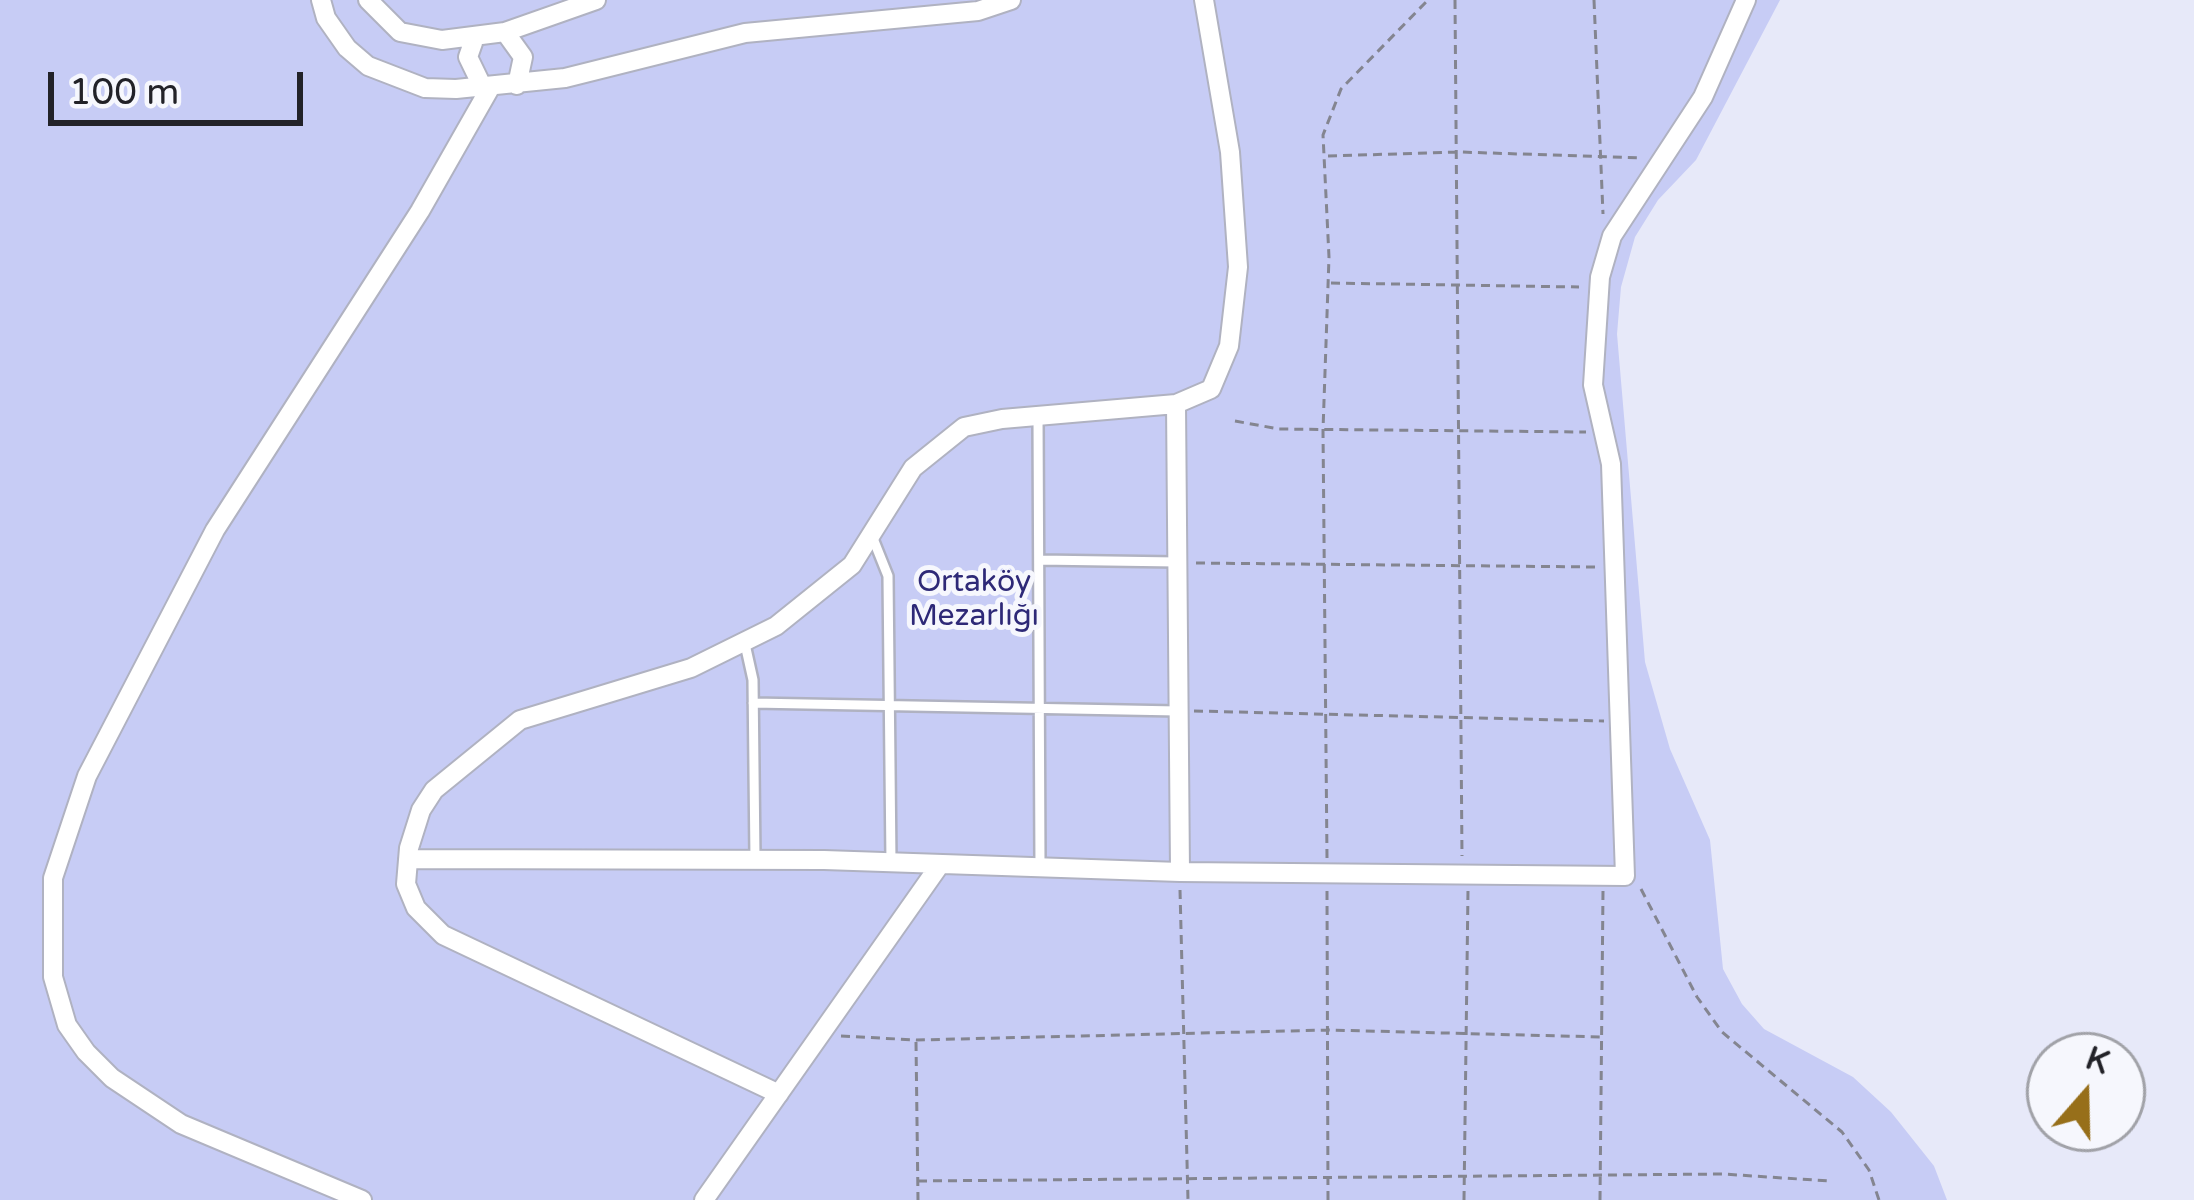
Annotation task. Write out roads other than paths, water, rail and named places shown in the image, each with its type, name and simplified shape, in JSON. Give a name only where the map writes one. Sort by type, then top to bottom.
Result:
[{"type":"street","points":[[321,0],[326,18],[347,48],[368,66],[425,88],[517,85],[745,33],[979,10],[1011,0]]},
{"type":"street","points":[[368,0],[400,32],[424,39],[505,32],[596,0]]},
{"type":"street","points":[[779,1094],[443,934],[408,896],[408,859],[421,810],[434,790],[520,720],[691,668],[746,644],[830,586],[872,536],[914,468],[943,439],[981,422],[1175,404],[1211,389],[1229,346],[1237,299],[1230,152],[1204,0]]},
{"type":"street","points":[[408,859],[1624,876],[1614,567],[1605,432],[1593,386],[1599,288],[1612,236],[1703,97],[1746,0]]},
{"type":"street","points":[[505,32],[523,57],[517,85]]},
{"type":"street","points":[[475,37],[468,57],[486,88]]},
{"type":"street","points":[[362,1200],[181,1124],[112,1078],[86,1052],[67,1024],[53,977],[53,878],[87,776],[215,530],[420,211],[486,88]]},
{"type":"street","points":[[1175,404],[1180,872]]},
{"type":"street","points":[[704,1200],[939,866]]},
{"type":"lane","points":[[1038,416],[1040,867]]},
{"type":"lane","points":[[872,536],[888,576],[891,863]]},
{"type":"lane","points":[[1039,560],[1177,562]]},
{"type":"lane","points":[[746,644],[753,703],[755,861]]},
{"type":"lane","points":[[753,703],[1178,711]]},
{"type":"park label","name":"Ortaköy Mezarlığı","points":[[974,600]]}]
